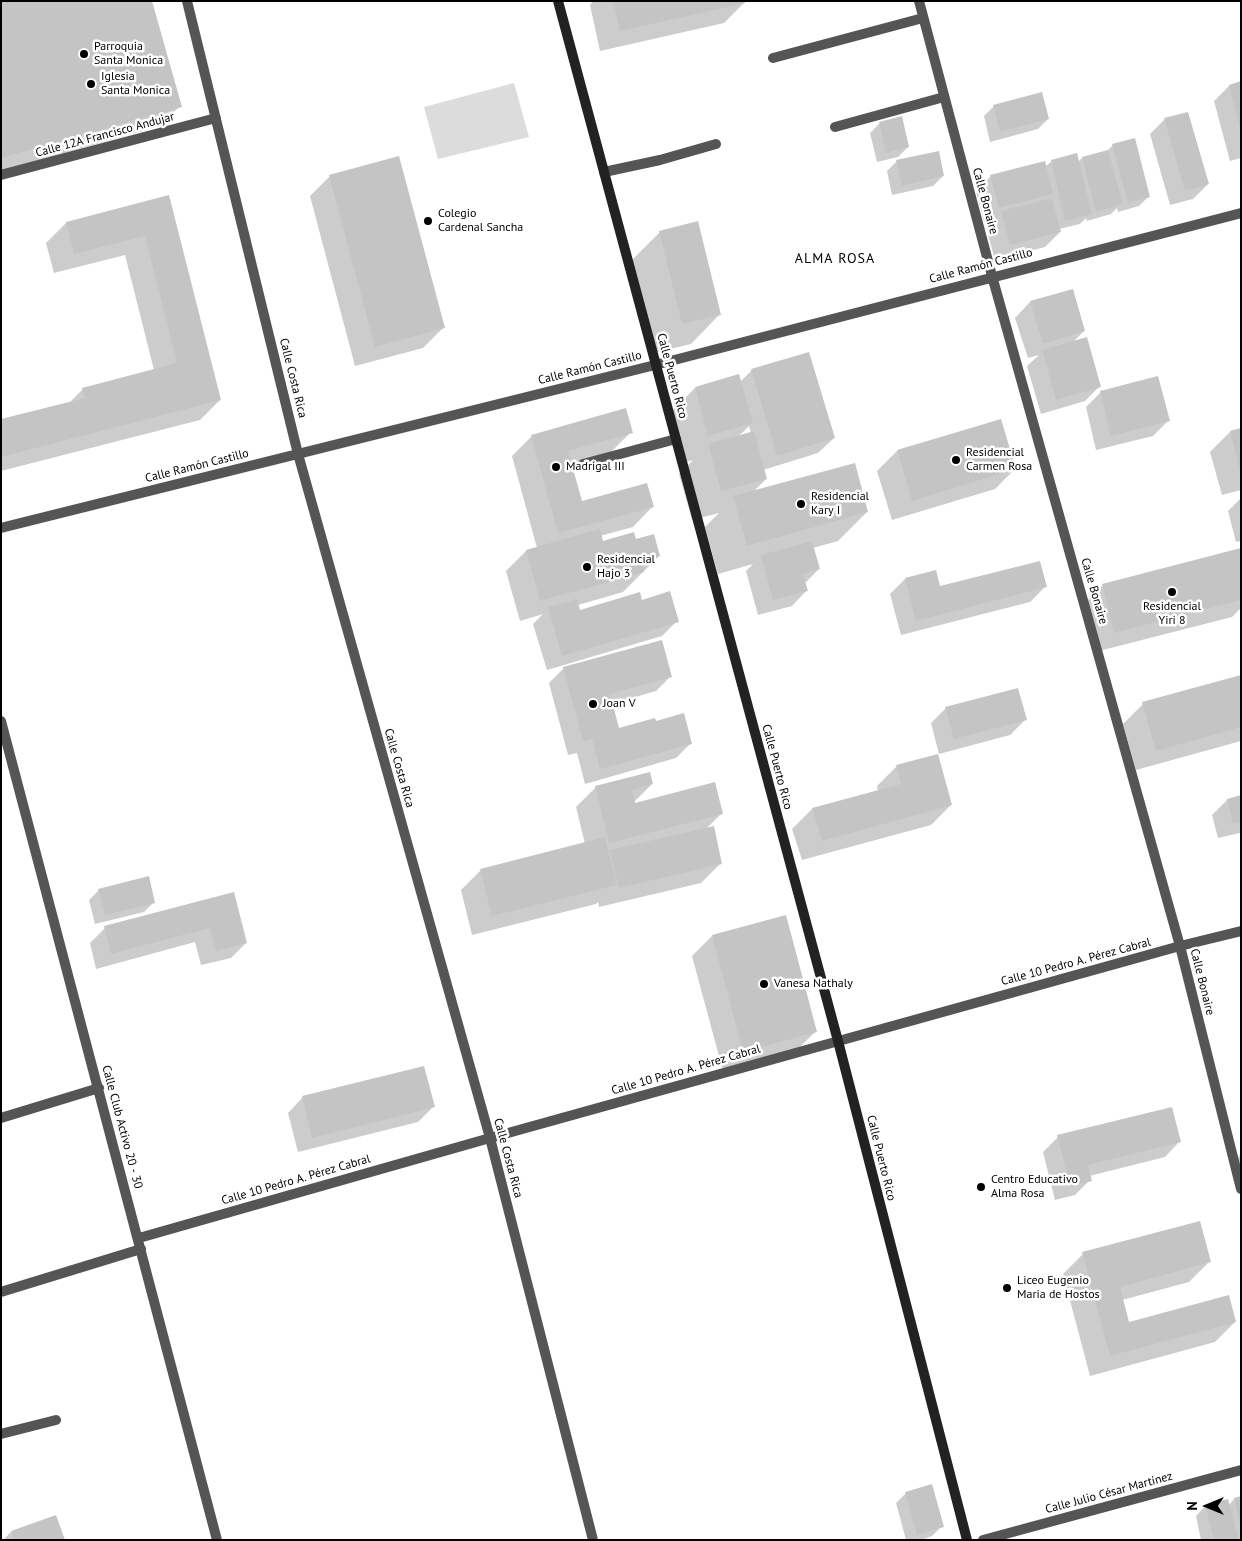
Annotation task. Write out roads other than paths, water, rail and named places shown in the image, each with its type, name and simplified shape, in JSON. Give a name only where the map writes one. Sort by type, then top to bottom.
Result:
[{"type":"street","name":"Calle Costa Rica","points":[[187,1],[298,454],[490,1138],[593,1540]]},
{"type":"street","name":"Calle Puerto Rico","points":[[558,1],[838,1041],[967,1540]]},
{"type":"street","name":"Calle Bonaire","points":[[919,1],[992,276],[1180,946],[1241,1189]]},
{"type":"street","points":[[773,58],[923,18]]},
{"type":"street","points":[[835,127],[944,98]]},
{"type":"street","name":"Calle 12A Francisco Andujar","points":[[1,175],[216,118]]},
{"type":"street","points":[[604,172],[660,160],[716,144]]},
{"type":"street","name":"Calle Ramón Castillo","points":[[1,528],[656,364],[1241,213]]},
{"type":"street","points":[[583,464],[676,438]]},
{"type":"street","name":"Calle Club Activo 20 - 30","points":[[1,721],[142,1249],[217,1540]]},
{"type":"street","name":"Calle 10 Pedro A. Pérez Cabral","points":[[139,1238],[838,1041],[1180,946],[1241,931]]},
{"type":"street","points":[[1,1118],[99,1088]]},
{"type":"street","points":[[1,1292],[142,1249]]},
{"type":"street","points":[[1,1434],[56,1420]]},
{"type":"street","name":"Calle Julio César Martínez","points":[[983,1540],[1241,1470]]},
{"type":"place","name":"Parroquia Santa Monica","points":[[84,54]]},
{"type":"place","name":"Iglesia Santa Monica","points":[[91,84]]},
{"type":"place","name":"Colegio Cardenal Sancha","points":[[428,221]]},
{"type":"place","name":"Residencial Carmen Rosa","points":[[956,460]]},
{"type":"place","name":"Madrigal III","points":[[556,467]]},
{"type":"place","name":"Residencial Kary I","points":[[801,504]]},
{"type":"place","name":"Residencial Hajo 3","points":[[587,567]]},
{"type":"place","name":"Residencial Yiri 8","points":[[1172,592]]},
{"type":"place","name":"Joan V","points":[[593,704]]},
{"type":"place","name":"Vanesa Nathaly","points":[[764,984]]},
{"type":"place","name":"Centro Educativo Alma Rosa","points":[[981,1187]]},
{"type":"place","name":"Liceo Eugenio Maria de Hostos","points":[[1007,1288]]},
{"type":"district","name":"ALMA ROSA","points":[[835,259]]}]
